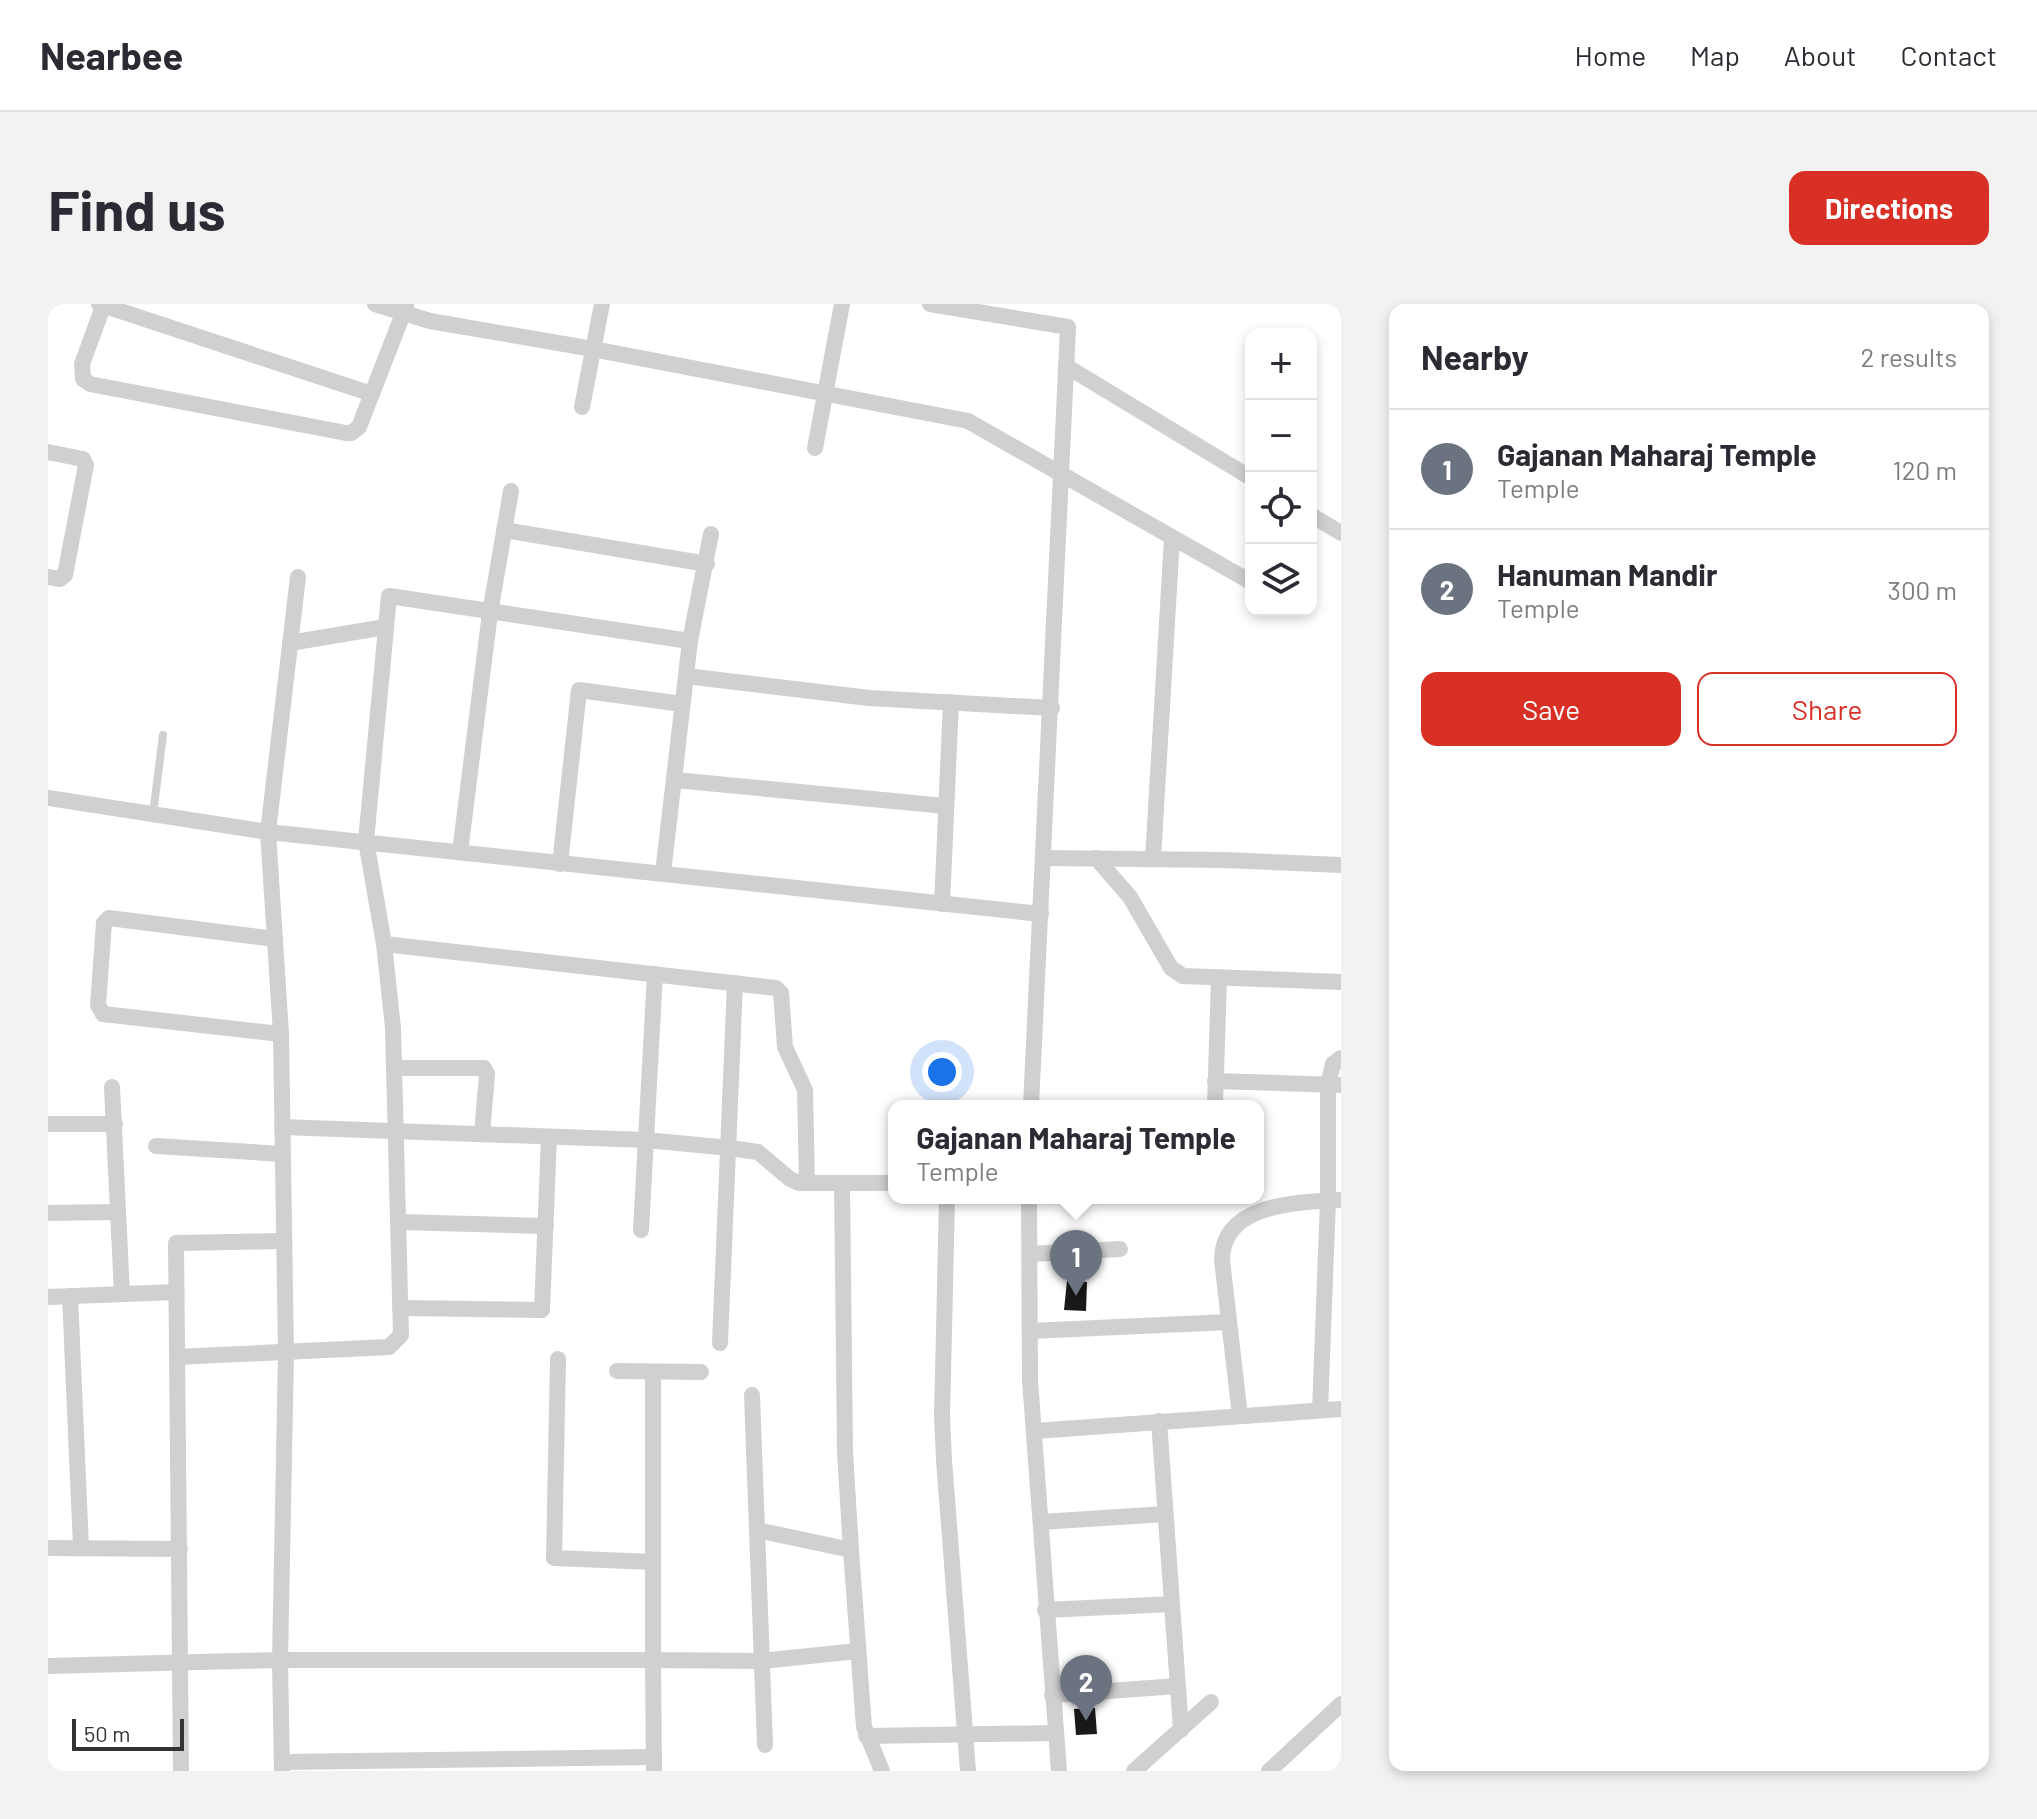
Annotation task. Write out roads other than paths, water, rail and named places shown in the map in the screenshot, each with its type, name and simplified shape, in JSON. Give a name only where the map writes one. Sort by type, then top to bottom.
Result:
[{"type":"street","points":[[372,394],[102,304],[82,364],[83,379],[90,384],[346,433],[359,427],[372,394],[405,309]]},
{"type":"street","points":[[375,304],[405,309],[430,321],[968,421],[1245,579]]},
{"type":"street","points":[[582,407],[602,304]]},
{"type":"street","points":[[815,448],[842,304]]},
{"type":"street","points":[[930,304],[1068,327],[1031,1100]]},
{"type":"street","points":[[1066,366],[1245,474]]},
{"type":"street","points":[[48,452],[83,459],[86,465],[65,575],[60,579],[48,577]]},
{"type":"street","points":[[460,852],[490,613],[511,491]]},
{"type":"street","points":[[1317,519],[1341,533]]},
{"type":"street","points":[[504,530],[707,564]]},
{"type":"street","points":[[663,873],[690,641],[711,534]]},
{"type":"street","points":[[1153,859],[1172,538]]},
{"type":"street","points":[[298,577],[268,832],[281,1034],[286,1354],[280,1660],[282,1767],[654,1764],[653,1372]]},
{"type":"street","points":[[177,1357],[389,1347],[401,1335],[393,1028],[384,944],[366,841],[389,596],[690,641]]},
{"type":"street","points":[[290,643],[385,627]]},
{"type":"street","points":[[686,676],[869,698],[1052,708]]},
{"type":"street","points":[[560,864],[579,690],[682,704]]},
{"type":"street","points":[[942,904],[951,702]]},
{"type":"street","points":[[675,780],[945,806]]},
{"type":"street","points":[[48,798],[268,832],[1041,914]]},
{"type":"street","points":[[1044,858],[1341,865]]},
{"type":"street","points":[[1096,858],[1130,897],[1173,972],[1183,976],[1219,979],[1341,982]]},
{"type":"street","points":[[275,939],[109,918],[104,923],[98,1005],[103,1014],[281,1034]]},
{"type":"street","points":[[384,944],[776,988],[781,993],[785,1047],[805,1090],[807,1183]]},
{"type":"street","points":[[641,1230],[655,974]]},
{"type":"street","points":[[1215,1100],[1219,979]]},
{"type":"street","points":[[720,1343],[735,983]]},
{"type":"street","points":[[1320,1410],[1334,1200],[1333,1064],[1341,1058]]},
{"type":"street","points":[[394,1068],[484,1068],[487,1074],[482,1134]]},
{"type":"street","points":[[1215,1081],[1335,1084]]},
{"type":"street","points":[[112,1087],[122,1294]]},
{"type":"street","points":[[48,1124],[115,1124]]},
{"type":"street","points":[[282,1127],[646,1140],[758,1152],[790,1179],[807,1183],[888,1183]]},
{"type":"street","points":[[400,1308],[542,1310],[549,1137]]},
{"type":"street","points":[[156,1146],[282,1154]]},
{"type":"street","points":[[842,1183],[845,1438],[851,1550],[866,1736],[882,1771]]},
{"type":"street","points":[[1240,1416],[1222,1252],[1232,1229],[1241,1220],[1268,1208],[1334,1200]]},
{"type":"street","points":[[947,1204],[942,1416],[968,1771]]},
{"type":"street","points":[[1029,1204],[1030,1380],[1059,1771]]},
{"type":"street","points":[[48,1213],[118,1212]]},
{"type":"street","points":[[399,1222],[546,1226]]},
{"type":"street","points":[[181,1771],[176,1243],[284,1241]]},
{"type":"street","points":[[1030,1254],[1120,1249]]},
{"type":"street","points":[[48,1297],[176,1292]]},
{"type":"street","points":[[70,1296],[81,1548]]},
{"type":"street","points":[[1030,1331],[1229,1322]]},
{"type":"street","points":[[558,1359],[554,1558],[653,1562]]},
{"type":"street","points":[[617,1371],[701,1372]]},
{"type":"street","points":[[752,1395],[765,1745]]},
{"type":"street","points":[[1035,1431],[1341,1409]]},
{"type":"street","points":[[1159,1421],[1181,1730]]},
{"type":"street","points":[[1041,1522],[1165,1514]]},
{"type":"street","points":[[757,1530],[851,1550]]},
{"type":"street","points":[[48,1548],[180,1549]]},
{"type":"street","points":[[1045,1610],[1172,1604]]},
{"type":"street","points":[[48,1666],[280,1660],[761,1661],[858,1651]]},
{"type":"street","points":[[1052,1695],[1178,1686]]},
{"type":"street","points":[[1134,1771],[1211,1702]]},
{"type":"street","points":[[1269,1771],[1341,1704]]},
{"type":"street","points":[[866,1736],[1056,1733]]},
{"type":"lane","points":[[153,814],[163,735]]},
{"type":"place","name":"Gajanan Maharaj Temple","points":[[1076,1296]]},
{"type":"place","name":"Hanuman Mandir","points":[[1086,1721]]}]
